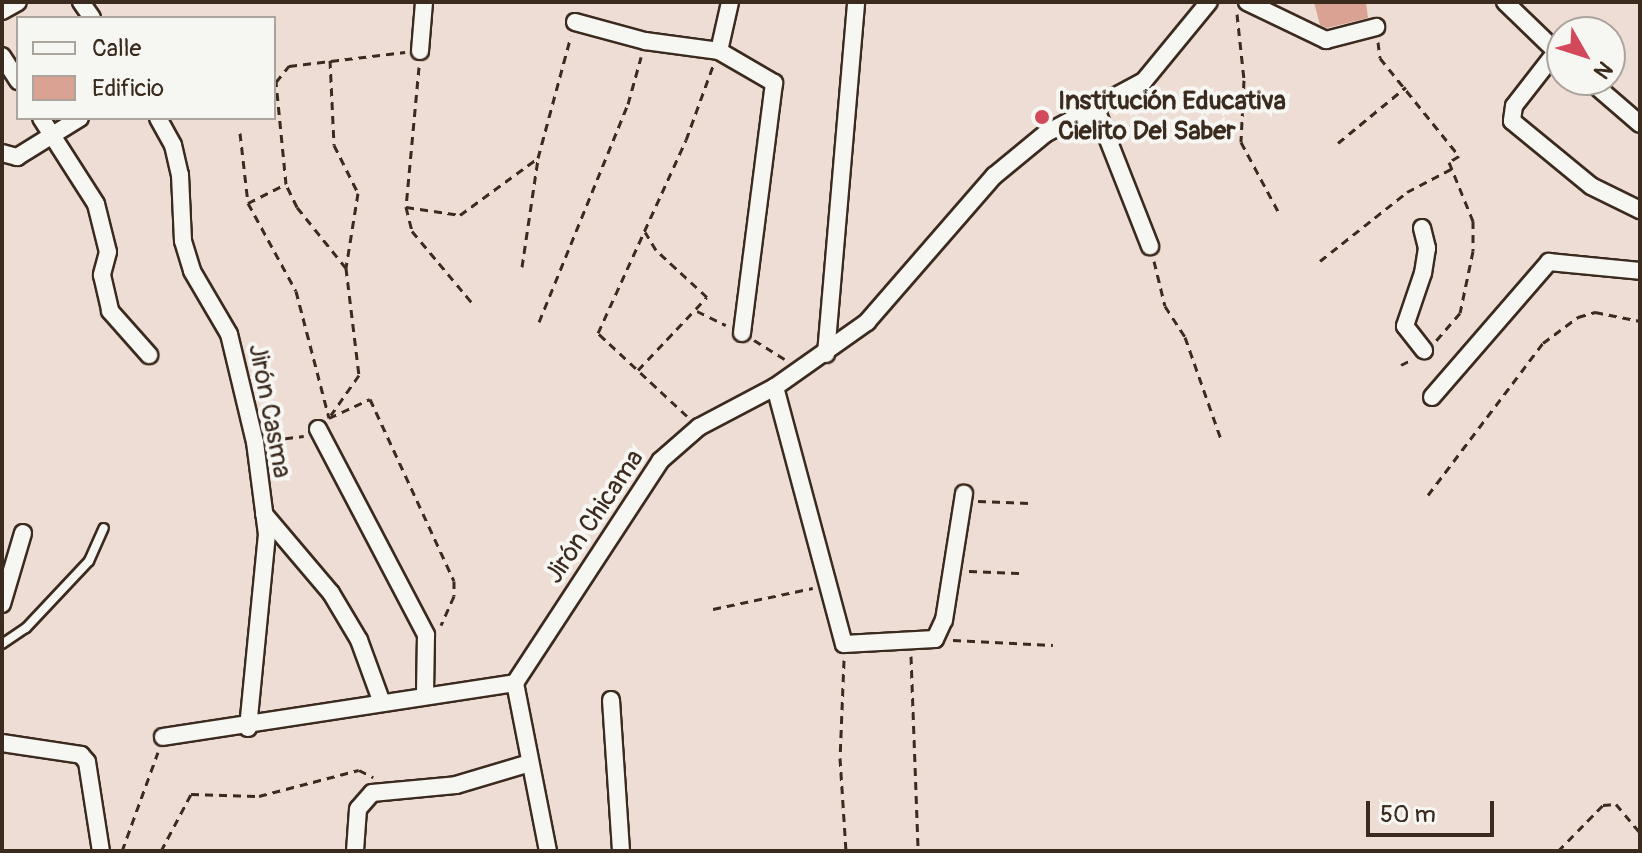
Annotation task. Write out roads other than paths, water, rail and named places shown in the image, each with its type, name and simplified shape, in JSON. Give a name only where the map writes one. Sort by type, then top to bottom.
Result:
[{"type":"street","points":[[2,11],[18,2]]},
{"type":"street","points":[[420,51],[424,2]]},
{"type":"street","points":[[719,51],[730,2]]},
{"type":"street","points":[[826,354],[856,2]]},
{"type":"street","name":"Jirón Chicama","points":[[515,683],[635,492],[660,461],[699,427],[775,387],[826,354],[898,291],[994,176],[1045,134],[1094,104],[1144,81],[1209,2]]},
{"type":"street","points":[[1247,2],[1326,40],[1376,27]]},
{"type":"street","points":[[1505,2],[1546,41]]},
{"type":"street","points":[[575,22],[645,41],[719,51],[774,83],[742,333]]},
{"type":"street","points":[[2,56],[16,78]]},
{"type":"street","points":[[1546,69],[1514,106],[1512,121],[1591,186],[1640,210]]},
{"type":"street","points":[[1608,96],[1640,124]]},
{"type":"street","points":[[1094,104],[1150,246]]},
{"type":"street","points":[[42,120],[96,204],[108,252],[102,275],[110,311],[149,355]]},
{"type":"street","points":[[2,153],[17,157],[77,120]]},
{"type":"street","name":"Jirón Casma","points":[[159,120],[173,145],[180,175],[183,241],[192,271],[229,334],[255,442],[267,534],[248,728]]},
{"type":"street","points":[[1422,228],[1425,260],[1405,326],[1424,350]]},
{"type":"street","points":[[1432,397],[1549,262],[1640,271]]},
{"type":"street","points":[[775,387],[844,644],[911,644],[935,639],[953,570],[964,497]]},
{"type":"street","points":[[324,423],[426,635],[425,695]]},
{"type":"street","points":[[264,514],[331,593],[359,640],[382,703]]},
{"type":"street","points":[[2,604],[23,533]]},
{"type":"street","points":[[163,737],[248,728],[425,695],[515,683],[548,851]]},
{"type":"street","points":[[611,700],[621,851]]},
{"type":"street","points":[[2,743],[81,755],[87,762],[101,851]]},
{"type":"street","points":[[355,851],[358,809],[372,793],[456,785],[530,763]]},
{"type":"lane","points":[[2,644],[26,628],[89,561],[104,528]]},
{"type":"place","name":"Institución Educativa Cielito Del Saber","points":[[1042,117]]}]
